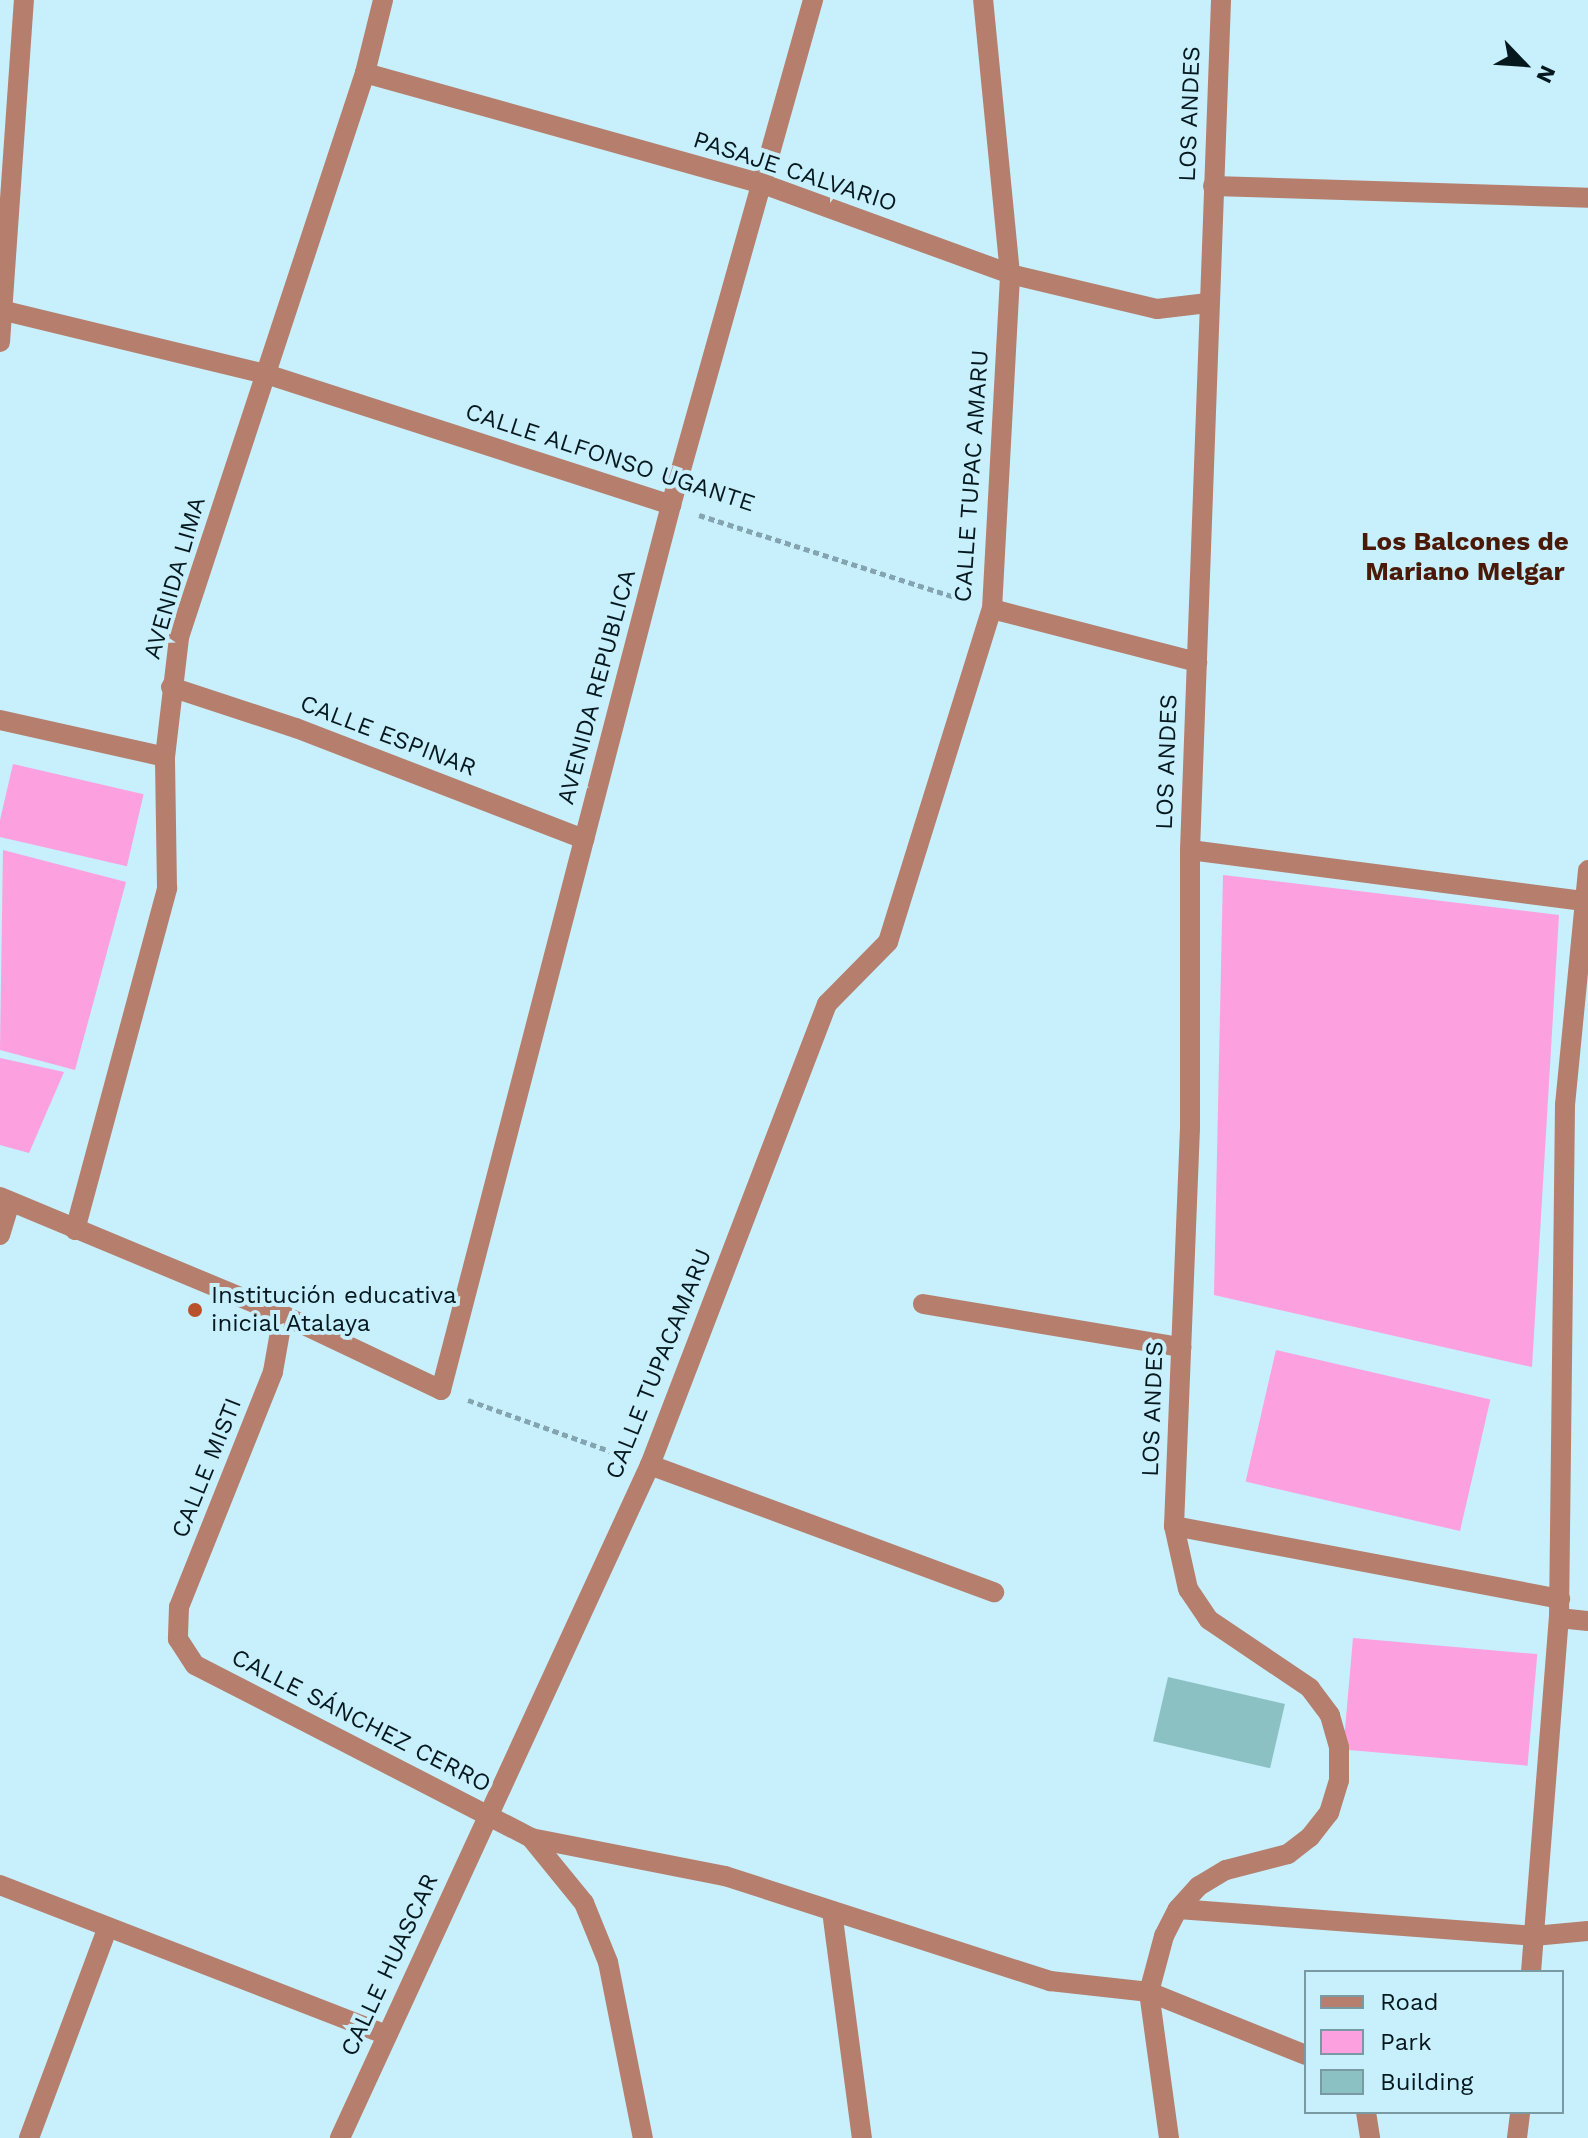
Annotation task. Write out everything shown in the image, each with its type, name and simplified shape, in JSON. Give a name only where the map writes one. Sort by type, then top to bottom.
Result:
[{"type":"street","points":[[0,342],[5,311],[24,0]]},
{"type":"street","name":"AVENIDA LIMA","points":[[75,1230],[167,888],[165,757],[179,637],[365,73],[383,0]]},
{"type":"street","name":"AVENIDA REPUBLICA","points":[[441,1390],[671,505],[813,0]]},
{"type":"street","name":"CALLE TUPAC AMARU","points":[[888,942],[992,609],[1010,274],[983,0]]},
{"type":"street","name":"LOS ANDES","points":[[1178,1909],[1199,1886],[1226,1870],[1288,1854],[1310,1837],[1329,1813],[1339,1780],[1339,1747],[1330,1715],[1310,1688],[1209,1620],[1188,1589],[1174,1526],[1190,1129],[1190,850],[1221,0]]},
{"type":"street","name":"PASAJE CALVARIO","points":[[365,73],[763,184],[1010,274],[1157,309],[1208,303]]},
{"type":"street","points":[[1213,186],[1588,198]]},
{"type":"street","name":"CALLE ALFONSO UGANTE","points":[[5,311],[266,374],[671,505]]},
{"type":"street","points":[[992,609],[1197,662]]},
{"type":"street","name":"CALLE ESPINAR","points":[[171,687],[296,728],[584,839]]},
{"type":"street","points":[[0,720],[165,757]]},
{"type":"street","points":[[1190,850],[1586,904]]},
{"type":"street","points":[[1531,1970],[1559,1608],[1565,1105],[1588,870]]},
{"type":"street","name":"CALLE TUPACAMARU","points":[[489,1816],[650,1465],[827,1004],[888,942]]},
{"type":"street","points":[[0,1235],[5,1200],[283,1315],[441,1390]]},
{"type":"street","points":[[923,1304],[1181,1347]]},
{"type":"street","name":"CALLE MISTI","points":[[178,1639],[179,1607],[273,1372],[283,1315]]},
{"type":"street","points":[[650,1465],[994,1592]]},
{"type":"street","points":[[1174,1526],[1559,1608],[1588,1621]]},
{"type":"street","name":"CALLE SÁNCHEZ CERRO","points":[[178,1639],[185,1653],[209,1672],[531,1838]]},
{"type":"street","name":"CALLE HUASCAR","points":[[340,2138],[384,2034],[489,1816]]},
{"type":"street","points":[[531,1838],[725,1876],[1050,1981],[1149,1992],[1304,2054]]},
{"type":"street","points":[[531,1838],[584,1903],[608,1962],[643,2138]]},
{"type":"street","points":[[0,1885],[384,2034]]},
{"type":"street","points":[[1169,2138],[1149,1992],[1178,1909],[1534,1936],[1588,1931]]},
{"type":"street","points":[[832,1911],[862,2138]]},
{"type":"street","points":[[29,2138],[108,1927]]},
{"type":"street","points":[[1366,2114],[1370,2138]]},
{"type":"street","points":[[1517,2138],[1520,2114]]},
{"type":"path","name":"CALLE ALFONSO UGANTE","points":[[671,505],[992,609]]},
{"type":"path","points":[[441,1390],[650,1465]]},
{"type":"green space","points":[[13,764],[144,794],[127,866],[0,837],[0,820]]},
{"type":"green space","points":[[3,850],[126,882],[75,1070],[0,1050]]},
{"type":"green space","points":[[1223,875],[1559,915],[1532,1367],[1214,1295]]},
{"type":"green space","points":[[0,1058],[64,1072],[29,1153],[0,1145]]},
{"type":"green space","points":[[1276,1350],[1490,1399],[1460,1531],[1246,1482]]},
{"type":"green space","points":[[1353,1638],[1537,1654],[1528,1766],[1343,1750]]},
{"type":"building","points":[[1168,1677],[1285,1704],[1270,1768],[1153,1741]]},
{"type":"place","name":"Institución educativa inicial Atalaya","points":[[195,1310]]},
{"type":"district","name":"Los Balcones de Mariano Melgar","points":[[1465,557]]}]
